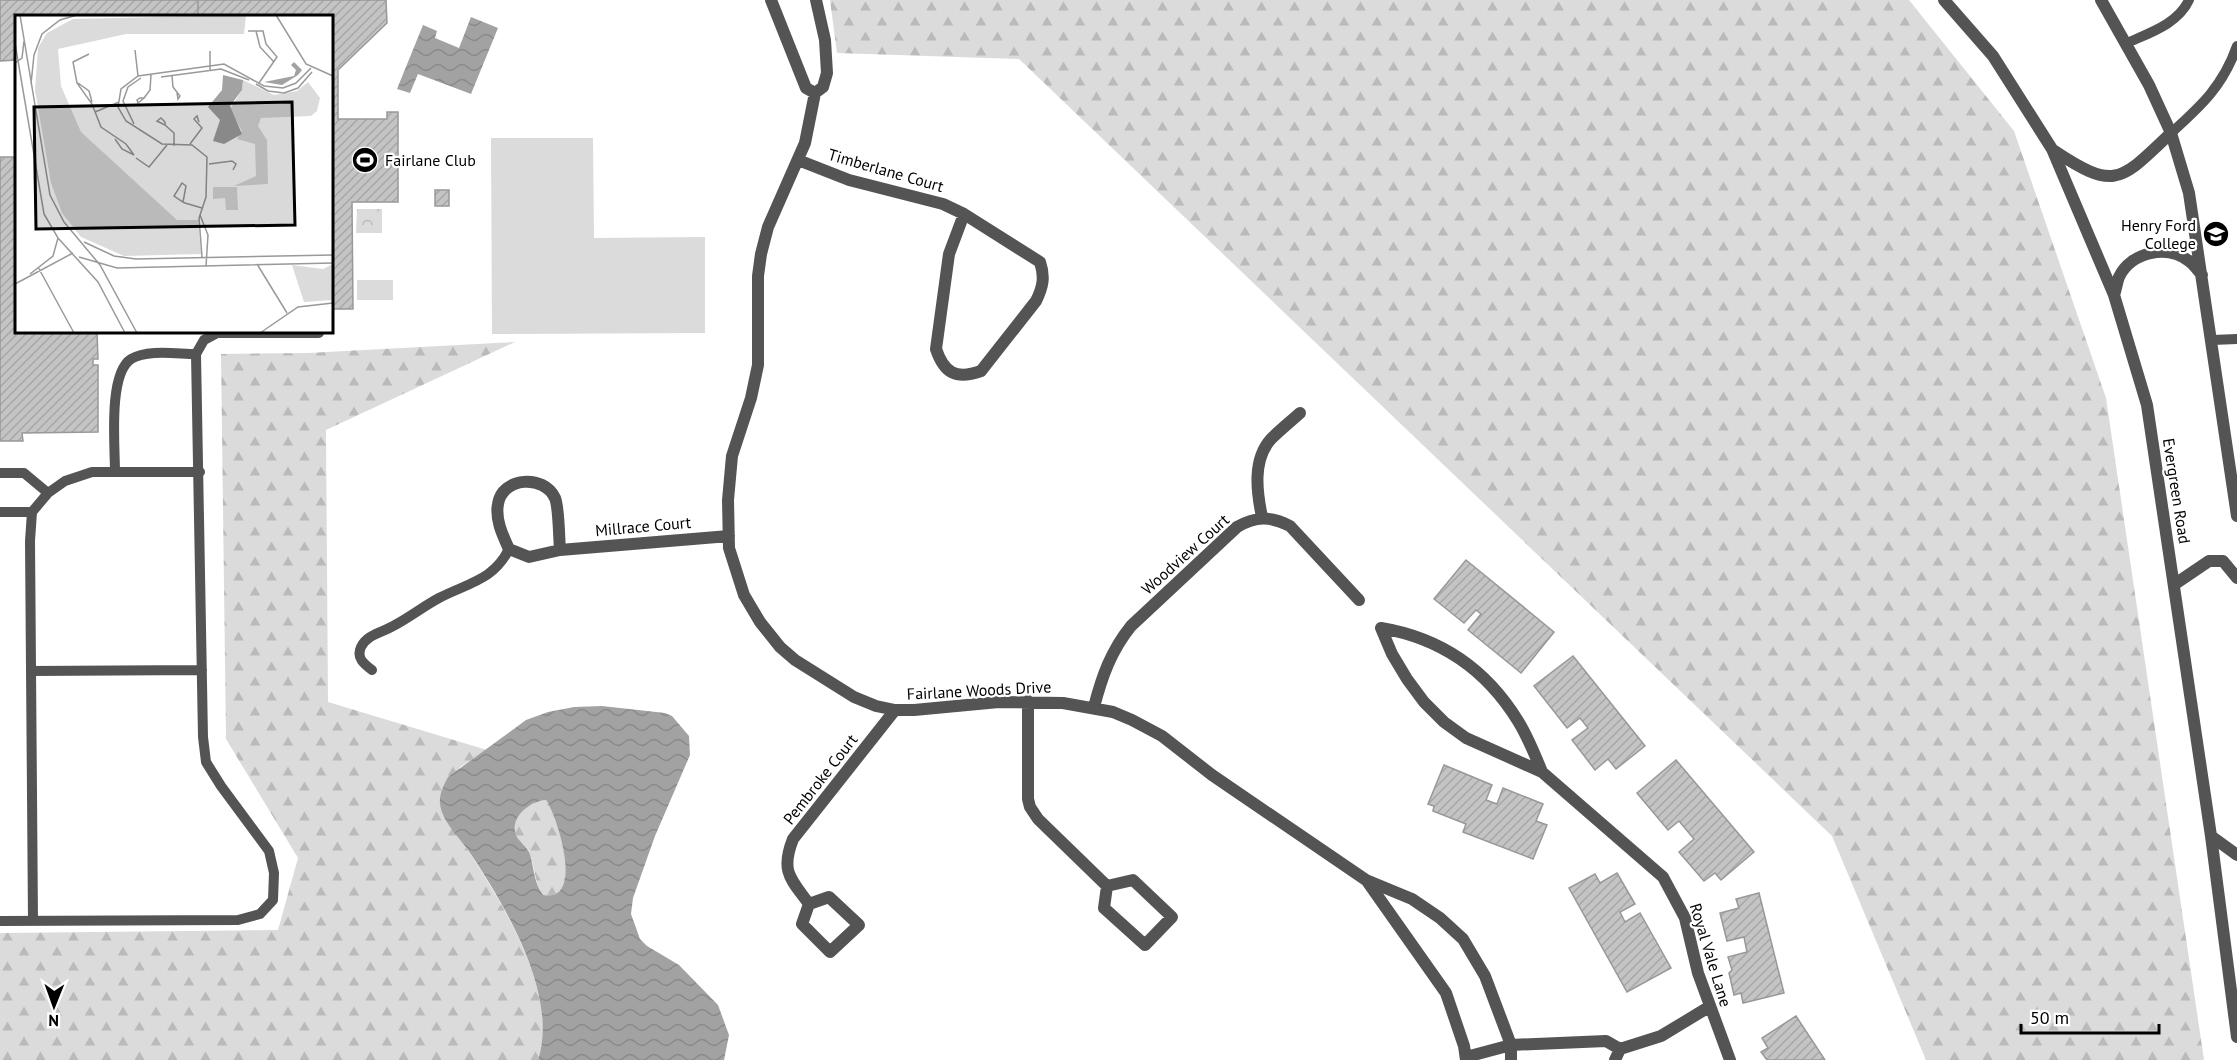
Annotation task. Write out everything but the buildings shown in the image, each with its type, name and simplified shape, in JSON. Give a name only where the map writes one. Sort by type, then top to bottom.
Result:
[{"type":"street","points":[[771,0],[806,88],[815,93]]},
{"type":"street","name":"Fairlane Woods Drive","points":[[816,0],[825,40],[827,63],[823,87],[815,93],[805,143],[768,227],[761,254],[758,276],[758,365],[751,398],[732,456],[728,500],[729,536],[733,564],[744,595],[760,622],[780,647],[795,660],[854,697],[876,706],[895,710],[1028,701],[1063,703],[1094,707],[1132,720],[1162,736],[1212,774],[1366,880],[1412,899],[1440,918],[1463,939],[1485,976],[1511,1045],[1511,1060]]},
{"type":"street","name":"Evergreen Road","points":[[1944,0],[1993,57],[2052,149],[2114,296],[2147,405],[2211,836],[2237,1036]]},
{"type":"street","points":[[2102,0],[2149,85],[2171,133],[2189,193],[2237,516]]},
{"type":"street","points":[[2052,149],[2078,167],[2096,175],[2116,177],[2137,166],[2171,133]]},
{"type":"street","name":"Timberlane Court","points":[[798,160],[849,180],[943,204],[964,214],[1040,262],[1044,274],[1042,289],[1036,301],[981,371],[968,376],[954,374],[941,363],[936,349],[949,254],[964,214]]},
{"type":"street","points":[[2114,296],[2120,276],[2133,261],[2151,252],[2171,252],[2180,256],[2190,261],[2203,276]]},
{"type":"street","points":[[1300,413],[1269,441],[1263,455],[1258,470],[1257,492],[1262,517],[1276,519],[1290,526],[1359,600]]},
{"type":"street","points":[[509,549],[500,531],[498,504],[506,489],[522,481],[542,485],[555,498],[560,550]]},
{"type":"street","name":"Woodview Court","points":[[1094,707],[1108,660],[1118,642],[1131,626],[1237,527],[1262,517]]},
{"type":"street","name":"Millrace Court","points":[[509,549],[529,557],[560,550],[729,536]]},
{"type":"street","points":[[2175,584],[2210,561],[2223,561],[2237,578]]},
{"type":"street","name":"Royal Vale Lane","points":[[1542,772],[1519,722],[1485,679],[1462,659],[1434,643],[1408,632],[1381,628],[1392,654],[1407,679],[1424,702],[1444,722],[1466,738],[1542,772],[1663,877],[1685,918],[1698,973],[1730,1060]]},
{"type":"street","points":[[1028,701],[1027,786],[1030,807],[1038,819],[1107,886]]},
{"type":"street","name":"Pembroke Court","points":[[809,904],[789,877],[787,858],[793,839],[895,710]]},
{"type":"street","points":[[2211,836],[2237,855]]},
{"type":"street","points":[[1133,880],[1172,917],[1144,945],[1104,908],[1107,886],[1133,880]]},
{"type":"street","name":"Fairlane Woods Drive","points":[[1366,880],[1446,993],[1464,1046],[1466,1059]]},
{"type":"street","points":[[829,897],[859,925],[830,952],[802,924],[809,904],[829,897]]},
{"type":"street","points":[[1466,1059],[1511,1045],[1606,1041],[1617,1054],[1661,1036],[1709,1006]]},
{"type":"lane","points":[[2127,43],[2169,23],[2189,0]]},
{"type":"lane","points":[[2171,133],[2208,100],[2231,65],[2237,46]]},
{"type":"lane","points":[[0,921],[238,920],[260,914],[273,900],[274,873],[269,851],[206,762],[203,737],[200,472],[196,354],[204,340],[217,333],[319,333]]},
{"type":"lane","points":[[2212,340],[2237,339]]},
{"type":"lane","points":[[115,472],[116,386],[121,370],[131,359],[148,354],[196,354]]},
{"type":"lane","points":[[0,473],[24,472],[48,493]]},
{"type":"lane","points":[[33,921],[30,541],[32,512],[48,493],[65,481],[92,472],[200,472]]},
{"type":"lane","points":[[0,512],[32,512]]},
{"type":"lane","points":[[372,670],[362,663],[359,656],[360,648],[365,641],[439,598],[488,575],[502,564],[509,549]]},
{"type":"lane","points":[[31,671],[202,670]]},
{"type":"green space","points":[[830,0],[1909,0],[2014,131],[2106,398],[2204,1060],[1926,1060],[1832,836],[1019,59],[837,53]]},
{"type":"green space","points":[[491,138],[593,138],[594,238],[705,237],[705,333],[492,334]]},
{"type":"green space","points":[[357,209],[382,209],[382,233],[356,233]]},
{"type":"green space","points":[[357,280],[393,280],[393,300],[357,300]]},
{"type":"green space","points":[[515,342],[326,430],[328,702],[487,750],[460,767],[443,814],[498,898],[530,965],[539,998],[543,1030],[538,1060],[0,1060],[0,933],[278,930],[298,858],[226,739],[221,354],[308,353]]},
{"type":"green space","points":[[546,800],[562,840],[566,873],[563,886],[556,894],[543,895],[529,851],[518,839],[514,830],[517,818],[527,807]]},
{"type":"water","points":[[471,17],[498,28],[471,94],[418,74],[410,93],[397,89],[423,25],[437,31],[435,38],[459,48]]},
{"type":"water","points":[[602,706],[665,713],[672,716],[689,736],[690,755],[655,836],[633,898],[631,914],[640,939],[647,946],[679,965],[718,1005],[729,1035],[724,1060],[538,1060],[543,1035],[541,1008],[535,980],[525,952],[484,874],[444,816],[440,800],[448,777],[526,720],[548,712],[574,707]],"holes":[[[546,800],[561,840],[566,873],[563,886],[556,894],[543,895],[536,880],[530,854],[517,837],[515,828],[518,816],[534,803]]]},
{"type":"place","name":"Fairlane Club","points":[[365,160]]},
{"type":"place","name":"Henry Ford College","points":[[2216,234]]}]
